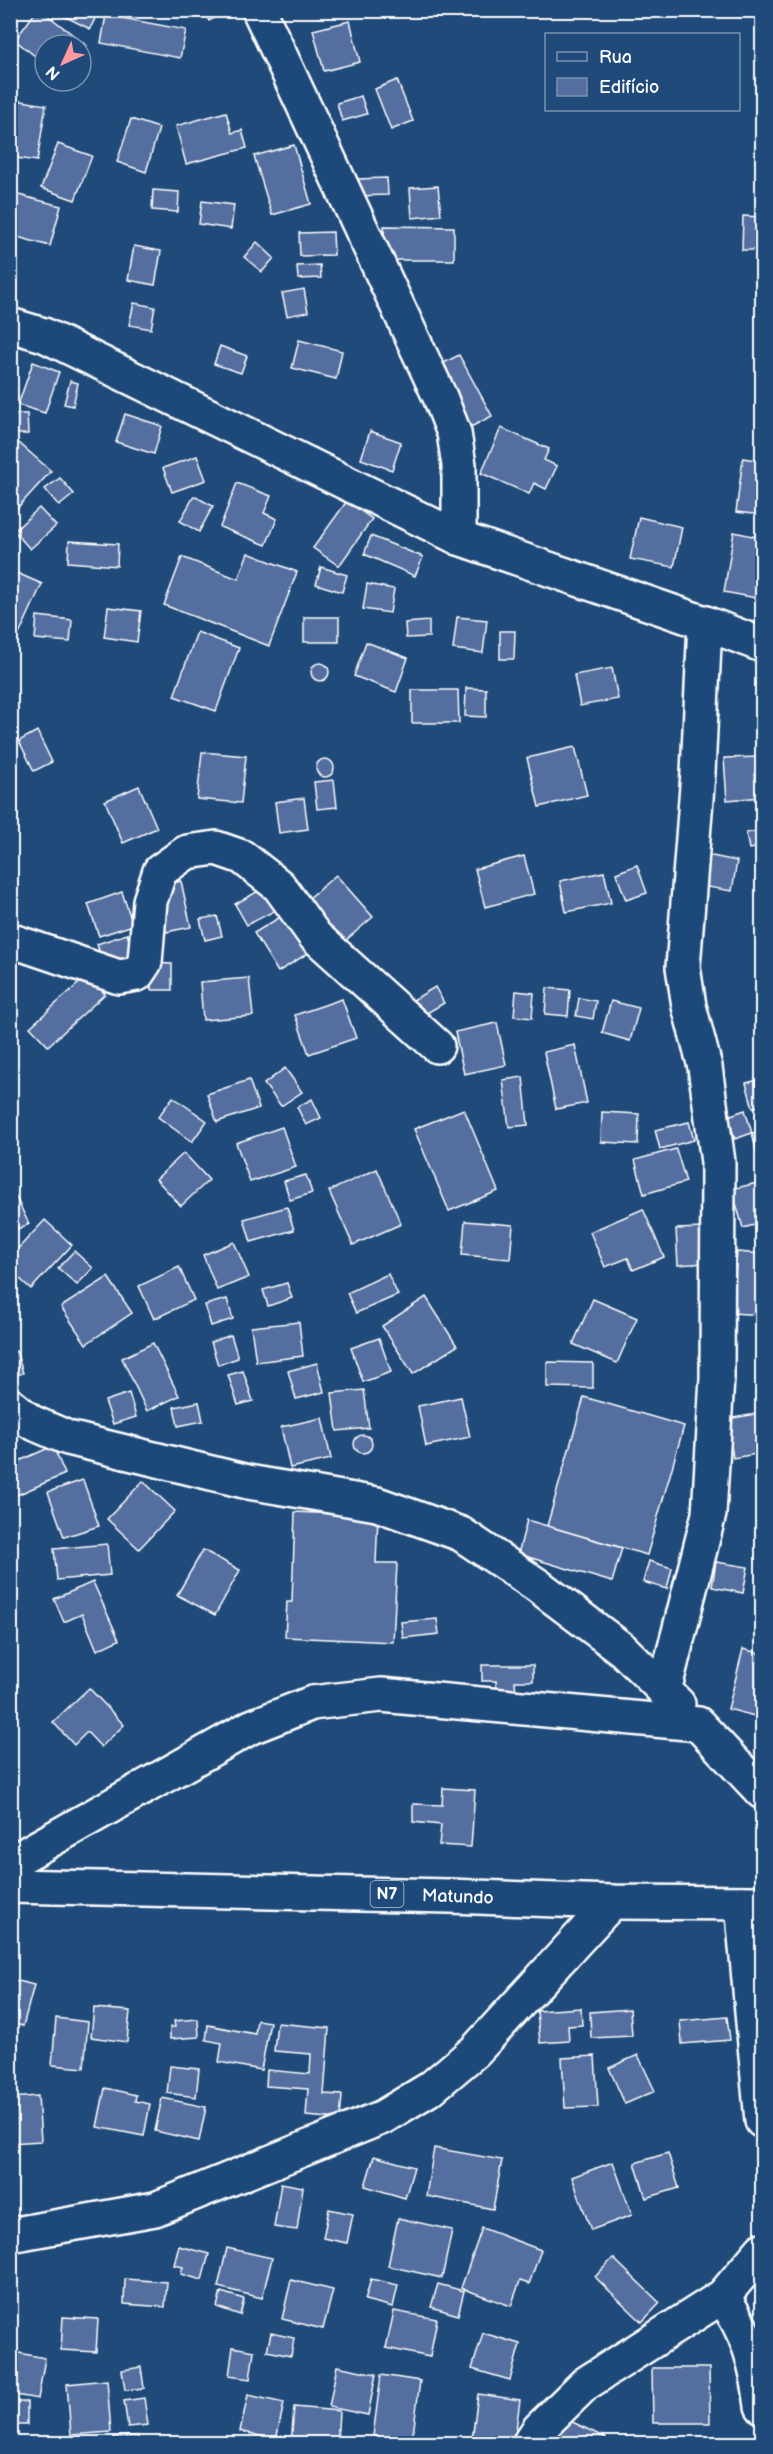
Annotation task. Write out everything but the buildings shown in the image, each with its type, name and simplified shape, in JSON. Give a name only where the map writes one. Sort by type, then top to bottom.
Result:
[{"type":"street","points":[[259,10],[440,397],[454,433],[459,465],[459,538]]},
{"type":"street","points":[[10,325],[44,335],[459,538],[762,645]]},
{"type":"street","points":[[664,1691],[709,1514],[717,1378],[717,1162],[705,1067],[687,996],[683,951],[698,773],[705,623]]},
{"type":"street","points":[[10,940],[118,977],[137,974],[145,962],[150,901],[160,871],[187,852],[216,848],[242,857],[279,886],[315,936],[437,1046]]},
{"type":"street","points":[[10,1405],[31,1422],[68,1438],[248,1482],[378,1504],[461,1534],[537,1585],[623,1650],[698,1724],[762,1792]]},
{"type":"street","points":[[10,1863],[251,1727],[312,1703],[381,1695],[698,1724]]},
{"type":"street","name":"Matundo","points":[[10,1886],[612,1902],[752,1903]]},
{"type":"street","points":[[10,2235],[155,2209],[383,2117],[431,2088],[475,2051],[612,1902]]},
{"type":"street","points":[[752,1903],[762,2121]]},
{"type":"street","points":[[528,2444],[554,2413],[585,2384],[723,2296],[762,2250]]},
{"type":"street","points":[[723,2296],[743,2327],[752,2350],[762,2406]]}]
